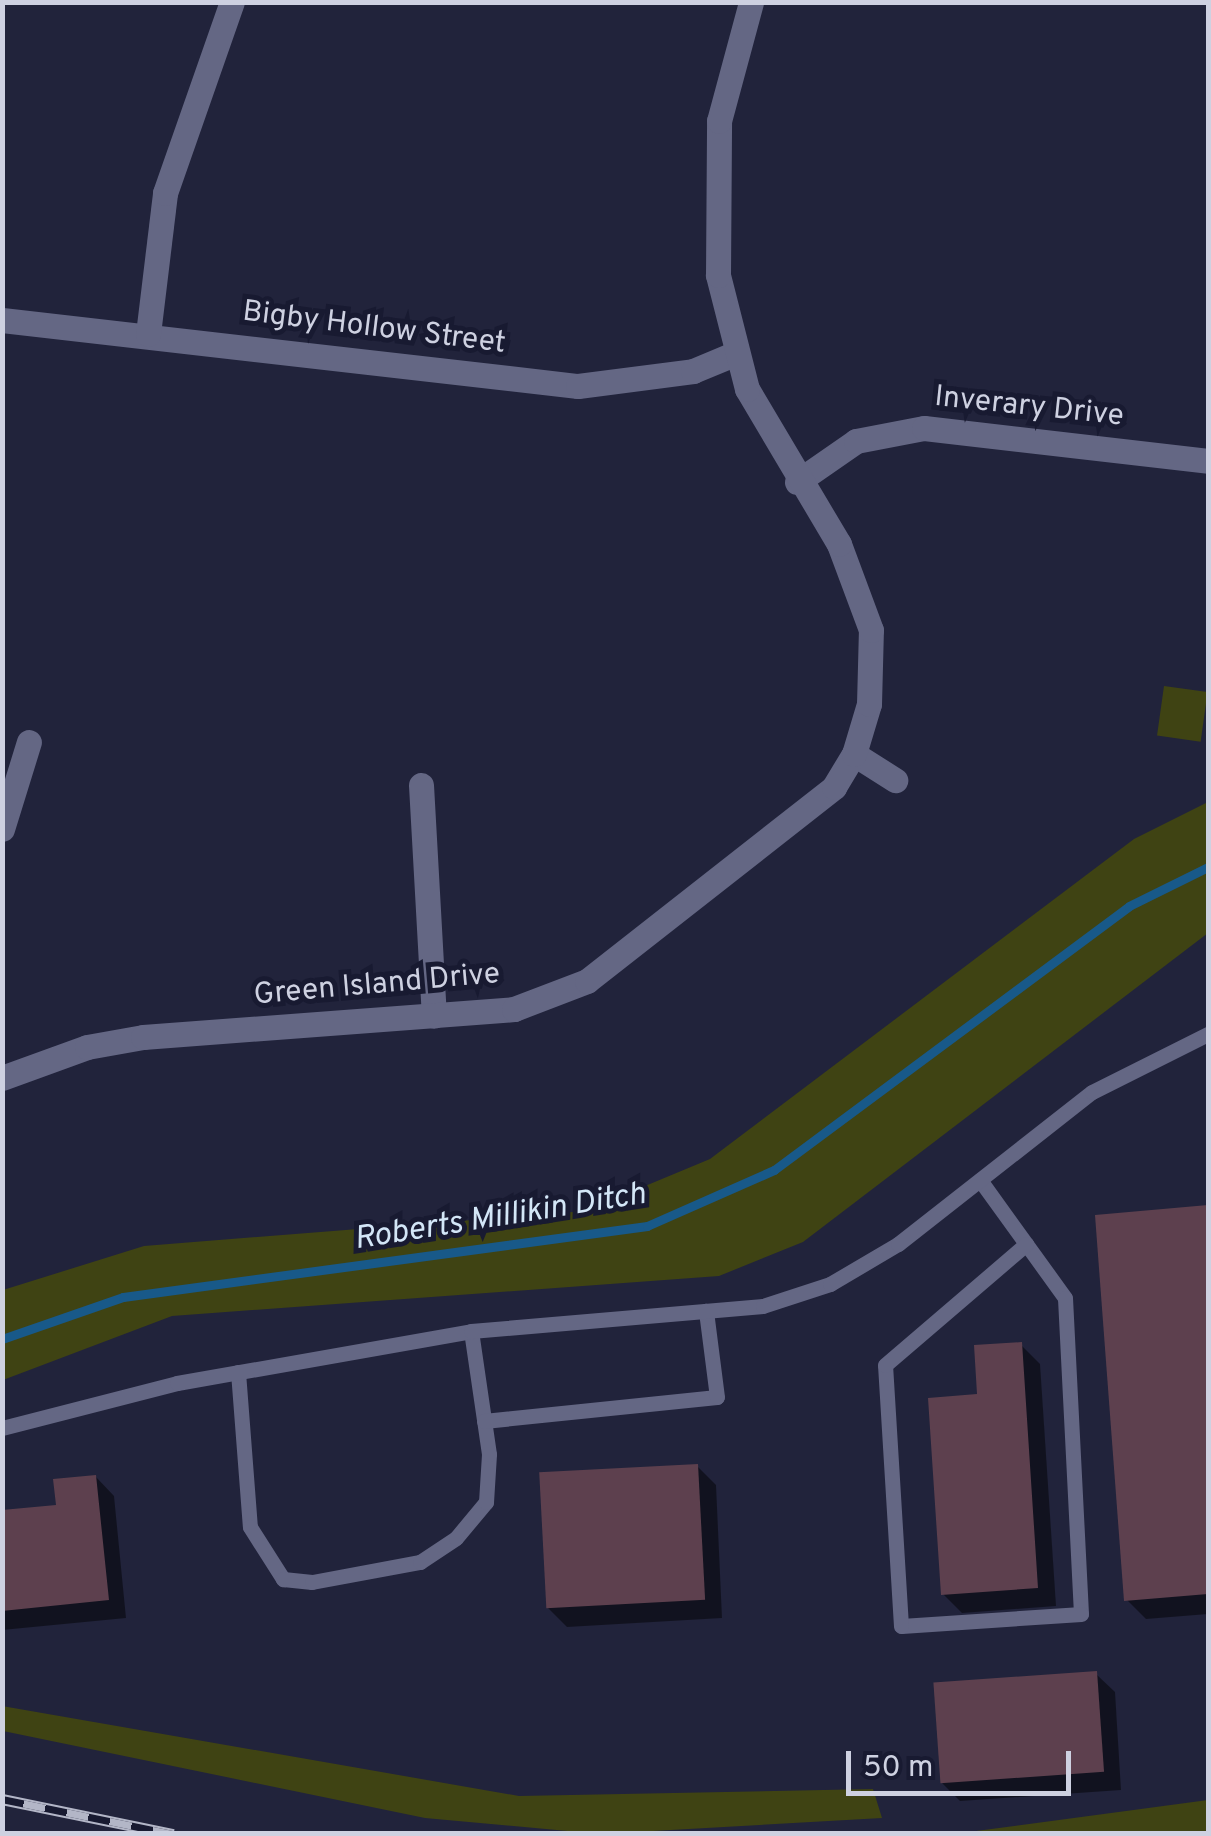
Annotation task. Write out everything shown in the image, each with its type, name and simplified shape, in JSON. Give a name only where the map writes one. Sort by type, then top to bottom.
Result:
[{"type":"street","points":[[148,334],[166,192],[232,2]]},
{"type":"street","points":[[751,2],[719,121],[718,275],[734,354],[766,431],[839,544],[871,630],[874,666],[854,754],[895,780]]},
{"type":"street","name":"Bigby Hollow Street","points":[[2,320],[578,386],[693,371],[734,354]]},
{"type":"street","name":"Inverary Drive","points":[[797,482],[856,441],[924,428],[1208,461]]},
{"type":"street","points":[[2,830],[30,742]]},
{"type":"street","name":"Green Island Drive","points":[[2,1078],[87,1047],[144,1037],[514,1009],[587,981],[808,812],[854,754]]},
{"type":"street","points":[[421,785],[434,1016]]},
{"type":"lane","points":[[2,1428],[49,1411],[238,1372],[471,1332],[763,1306],[830,1284],[898,1244],[1092,1092],[1208,1034]]},
{"type":"lane","points":[[980,1180],[1065,1298],[1081,1614],[901,1626],[884,1365],[1026,1244]]},
{"type":"lane","points":[[484,1421],[716,1397],[706,1311]]},
{"type":"lane","points":[[238,1372],[250,1527],[283,1580],[312,1582],[420,1562],[456,1538],[486,1502],[484,1421],[471,1332]]},
{"type":"green space","points":[[1164,686],[1208,692],[1201,742],[1157,736]]},
{"type":"green space","points":[[1208,802],[1208,933],[803,1242],[719,1276],[172,1316],[3,1380],[3,1290],[144,1246],[585,1211],[710,1159],[1134,839]]},
{"type":"green space","points":[[2,1706],[519,1796],[873,1789],[882,1818],[600,1834],[425,1818],[3,1731]]},
{"type":"green space","points":[[1208,1800],[1208,1831],[961,1833]]},
{"type":"building","points":[[1208,1205],[1208,1594],[1124,1601],[1095,1215]]},
{"type":"building","points":[[1022,1342],[1038,1588],[941,1595],[928,1398],[977,1394],[974,1345]]},
{"type":"building","points":[[698,1464],[705,1600],[546,1608],[539,1472]]},
{"type":"building","points":[[96,1475],[109,1600],[2,1611],[2,1510],[56,1505],[53,1479]]},
{"type":"building","points":[[1097,1671],[1104,1772],[940,1783],[933,1682]]},
{"type":"waterway","name":"Roberts Millikin Ditch","points":[[2,1339],[123,1297],[647,1226],[774,1170],[1129,906],[1208,867]]},
{"type":"railway","points":[[2,1799],[173,1834]]}]
